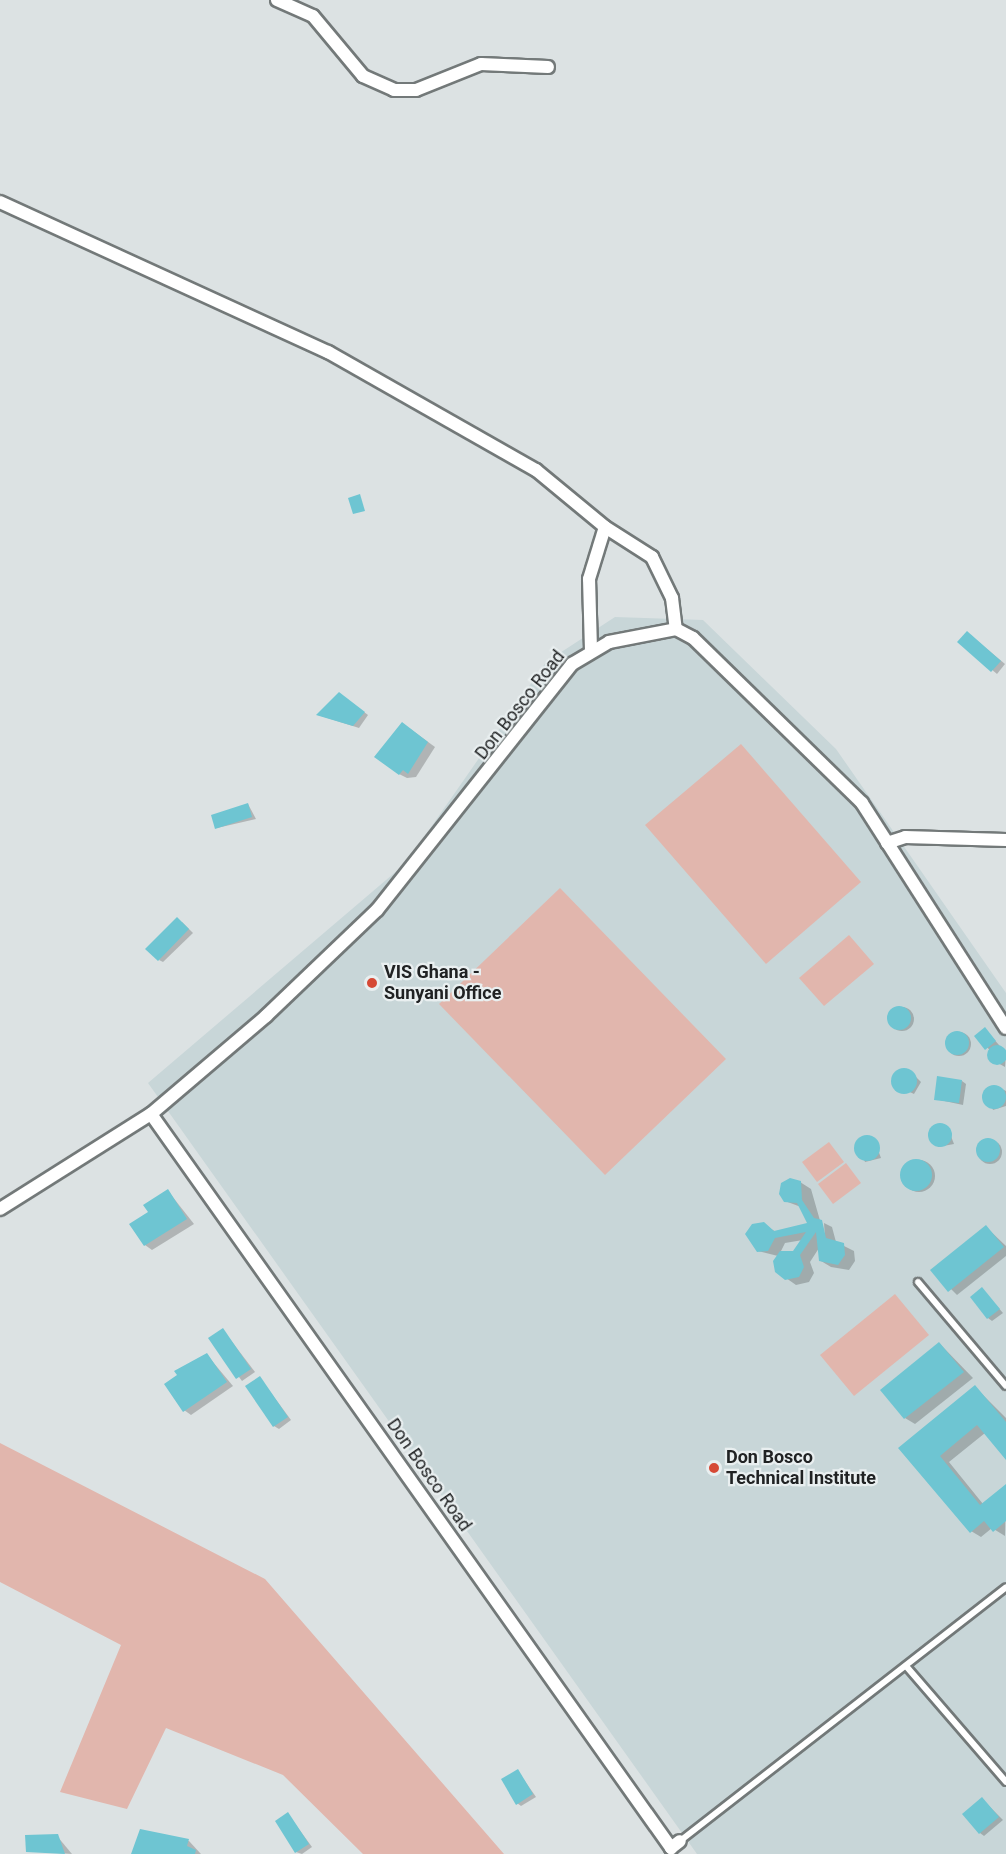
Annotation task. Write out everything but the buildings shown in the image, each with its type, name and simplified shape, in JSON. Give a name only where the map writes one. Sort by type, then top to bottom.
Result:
[{"type":"street","points":[[277,0],[313,16],[363,76],[394,90],[416,90],[481,64],[548,68]]},
{"type":"street","points":[[0,202],[99,242],[338,357],[536,470],[605,527],[652,557],[672,597],[676,629],[693,638],[862,803],[1006,1028]]},
{"type":"street","points":[[591,650],[589,579],[605,527]]},
{"type":"street","name":"Don Bosco Road","points":[[0,1209],[151,1114],[266,1016],[377,910],[572,664],[591,650],[676,629]]},
{"type":"street","points":[[887,843],[905,837],[1006,840]]},
{"type":"street","name":"Don Bosco Road","points":[[151,1114],[676,1848]]},
{"type":"lane","points":[[918,1282],[1006,1386]]},
{"type":"lane","points":[[676,1848],[1006,1587]]},
{"type":"lane","points":[[906,1666],[1006,1782]]},
{"type":"shaded area","name":"Don Bosco Technical Institute","points":[[615,617],[703,620],[836,749],[1006,993],[1006,1854],[697,1854],[148,1083],[406,863],[546,662]]},
{"type":"shaded area","points":[[741,744],[861,882],[766,964],[645,825]]},
{"type":"shaded area","points":[[560,888],[726,1059],[605,1175],[439,1004]]},
{"type":"shaded area","points":[[849,935],[874,964],[824,1006],[799,978]]},
{"type":"shaded area","points":[[829,1142],[844,1162],[817,1182],[802,1162]]},
{"type":"shaded area","points":[[846,1163],[861,1183],[833,1204],[818,1184]]},
{"type":"shaded area","points":[[895,1294],[929,1335],[854,1396],[820,1355]]},
{"type":"shaded area","points":[[0,1443],[265,1579],[504,1854],[363,1854],[283,1775],[166,1728],[127,1809],[60,1792],[121,1645],[0,1582]]},
{"type":"place","name":"VIS Ghana - Sunyani Office","points":[[372,983]]},
{"type":"place","name":"Don Bosco Technical Institute","points":[[714,1468]]}]
